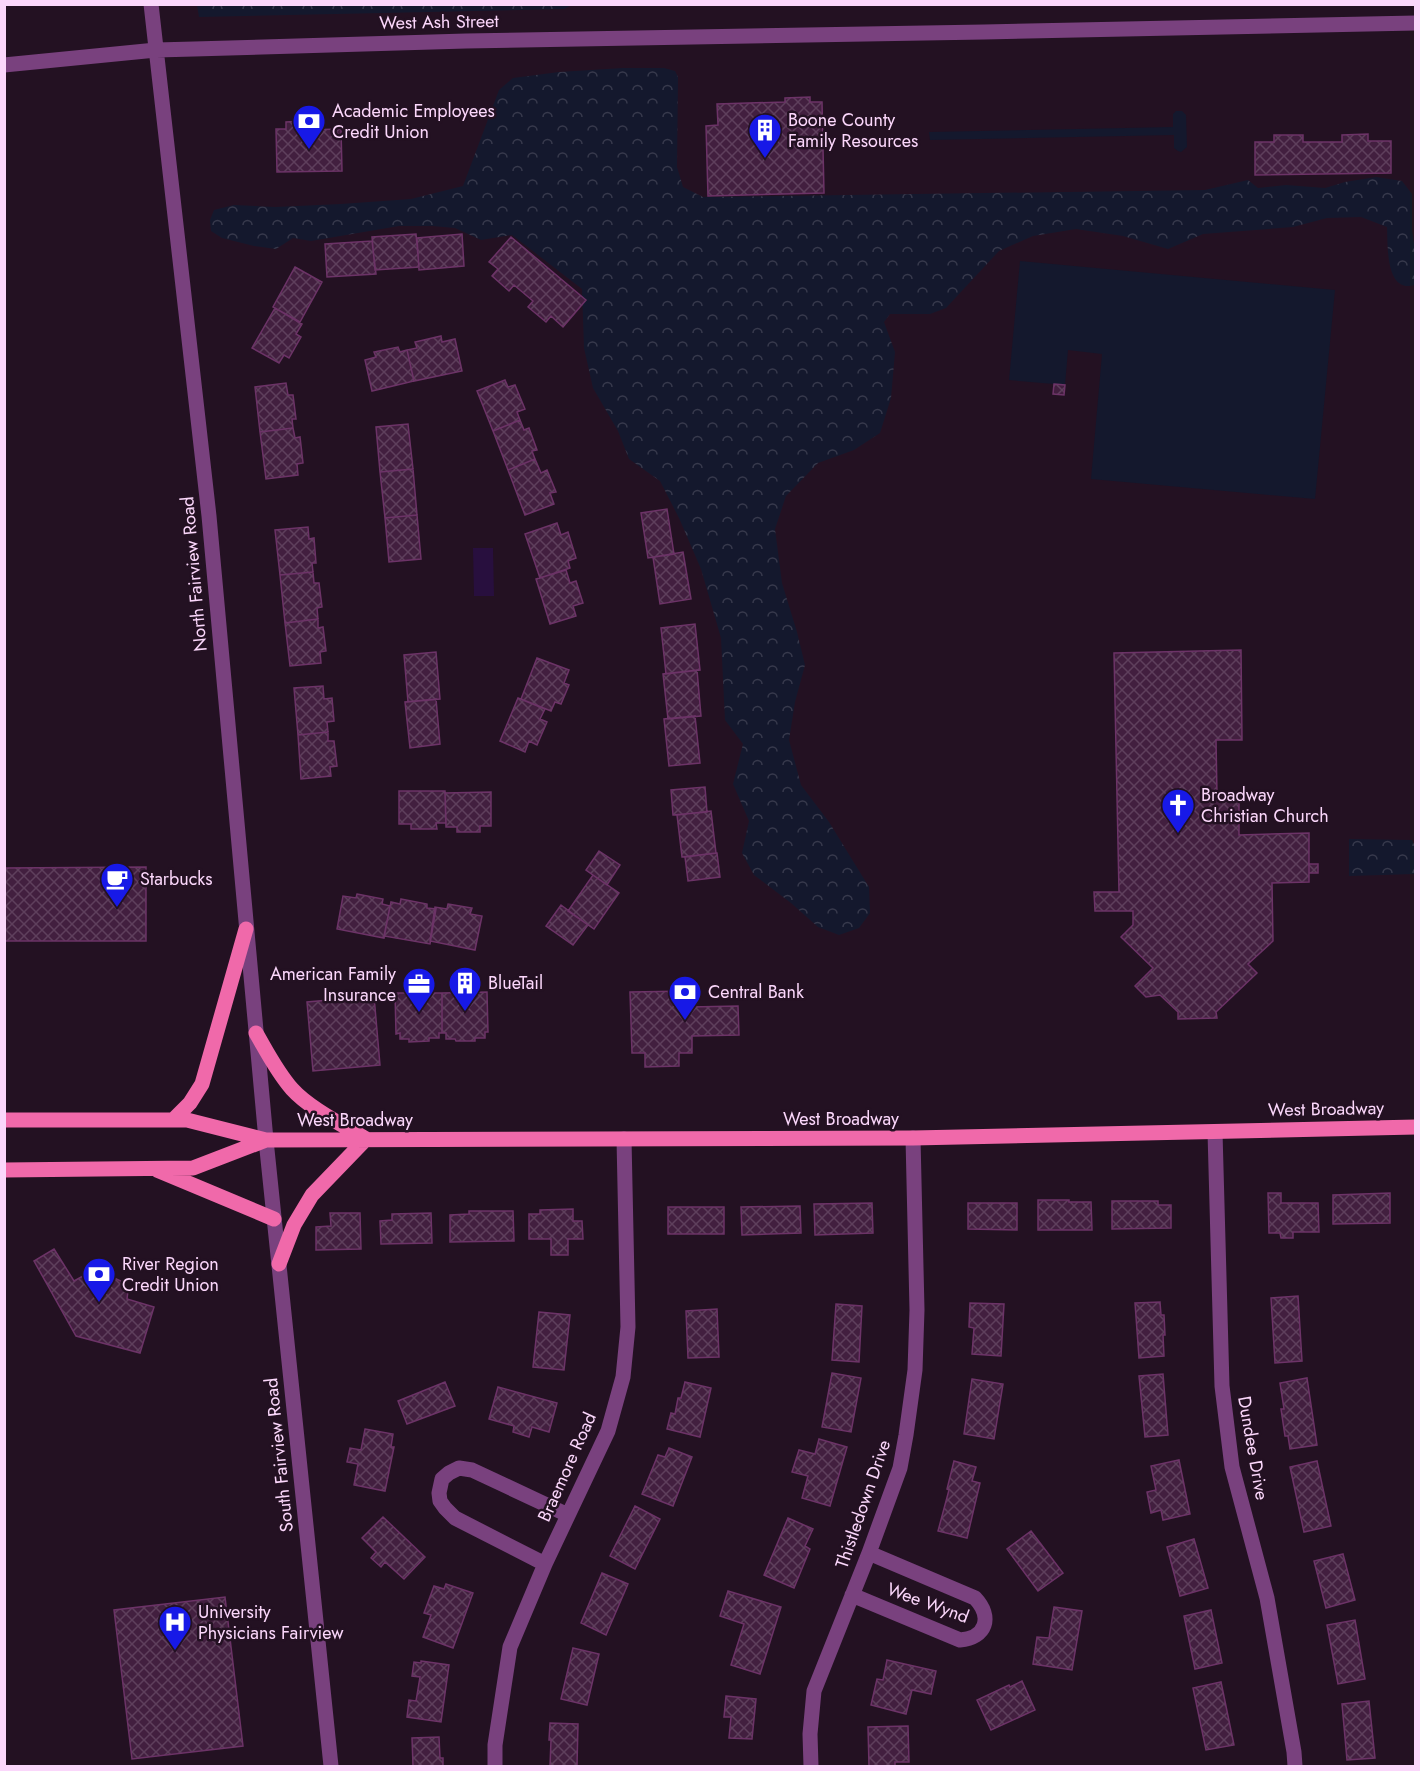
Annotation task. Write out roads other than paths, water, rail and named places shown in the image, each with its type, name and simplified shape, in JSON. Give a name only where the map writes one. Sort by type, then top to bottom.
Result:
[{"type":"main road","points":[[174,1119],[190,1103],[202,1084],[246,929]]},
{"type":"main road","points":[[256,1033],[277,1070],[292,1090],[366,1140],[312,1196],[294,1225],[279,1264]]},
{"type":"main road","name":"West Broadway","points":[[4,1120],[174,1119],[187,1120],[266,1140],[913,1138],[1416,1127]]},
{"type":"main road","name":"West Broadway","points":[[4,1170],[193,1168],[266,1140]]},
{"type":"main road","points":[[152,1168],[274,1219]]},
{"type":"street","name":"North Fairview Road","points":[[151,4],[209,516],[266,1140]]},
{"type":"street","name":"West Ash Street","points":[[4,66],[156,50],[478,40],[1416,22]]},
{"type":"street","name":"Dundee Drive","points":[[1215,1132],[1221,1374],[1232,1467],[1267,1598],[1295,1767]]},
{"type":"street","name":"Thistledown Drive","points":[[811,1767],[810,1734],[814,1691],[900,1468],[906,1435],[915,1370],[917,1310],[913,1138]]},
{"type":"street","name":"Braemore Road","points":[[495,1767],[495,1745],[510,1647],[544,1564],[608,1431],[623,1377],[628,1327],[624,1139]]},
{"type":"street","name":"South Fairview Road","points":[[266,1140],[331,1767]]},
{"type":"street","points":[[544,1564],[455,1518],[440,1501],[442,1479],[459,1468],[472,1470],[568,1515]]},
{"type":"street","name":"Wee Wynd","points":[[852,1595],[960,1640],[971,1639],[980,1632],[985,1624],[986,1615],[982,1605],[975,1598],[869,1553]]},
{"type":"place","name":"Academic Employees Credit Union","points":[[309,150]]},
{"type":"place","name":"Boone County Family Resources","points":[[765,159]]},
{"type":"place","name":"Broadway Christian Church","points":[[1178,834]]},
{"type":"place","name":"Starbucks","points":[[117,908]]},
{"type":"place","name":"BlueTail","points":[[465,1012]]},
{"type":"place","name":"American Family Insurance","points":[[419,1013]]},
{"type":"place","name":"Central Bank","points":[[685,1021]]},
{"type":"place","name":"River Region Credit Union","points":[[99,1303]]},
{"type":"place","name":"University Physicians Fairview","points":[[175,1651]]}]
